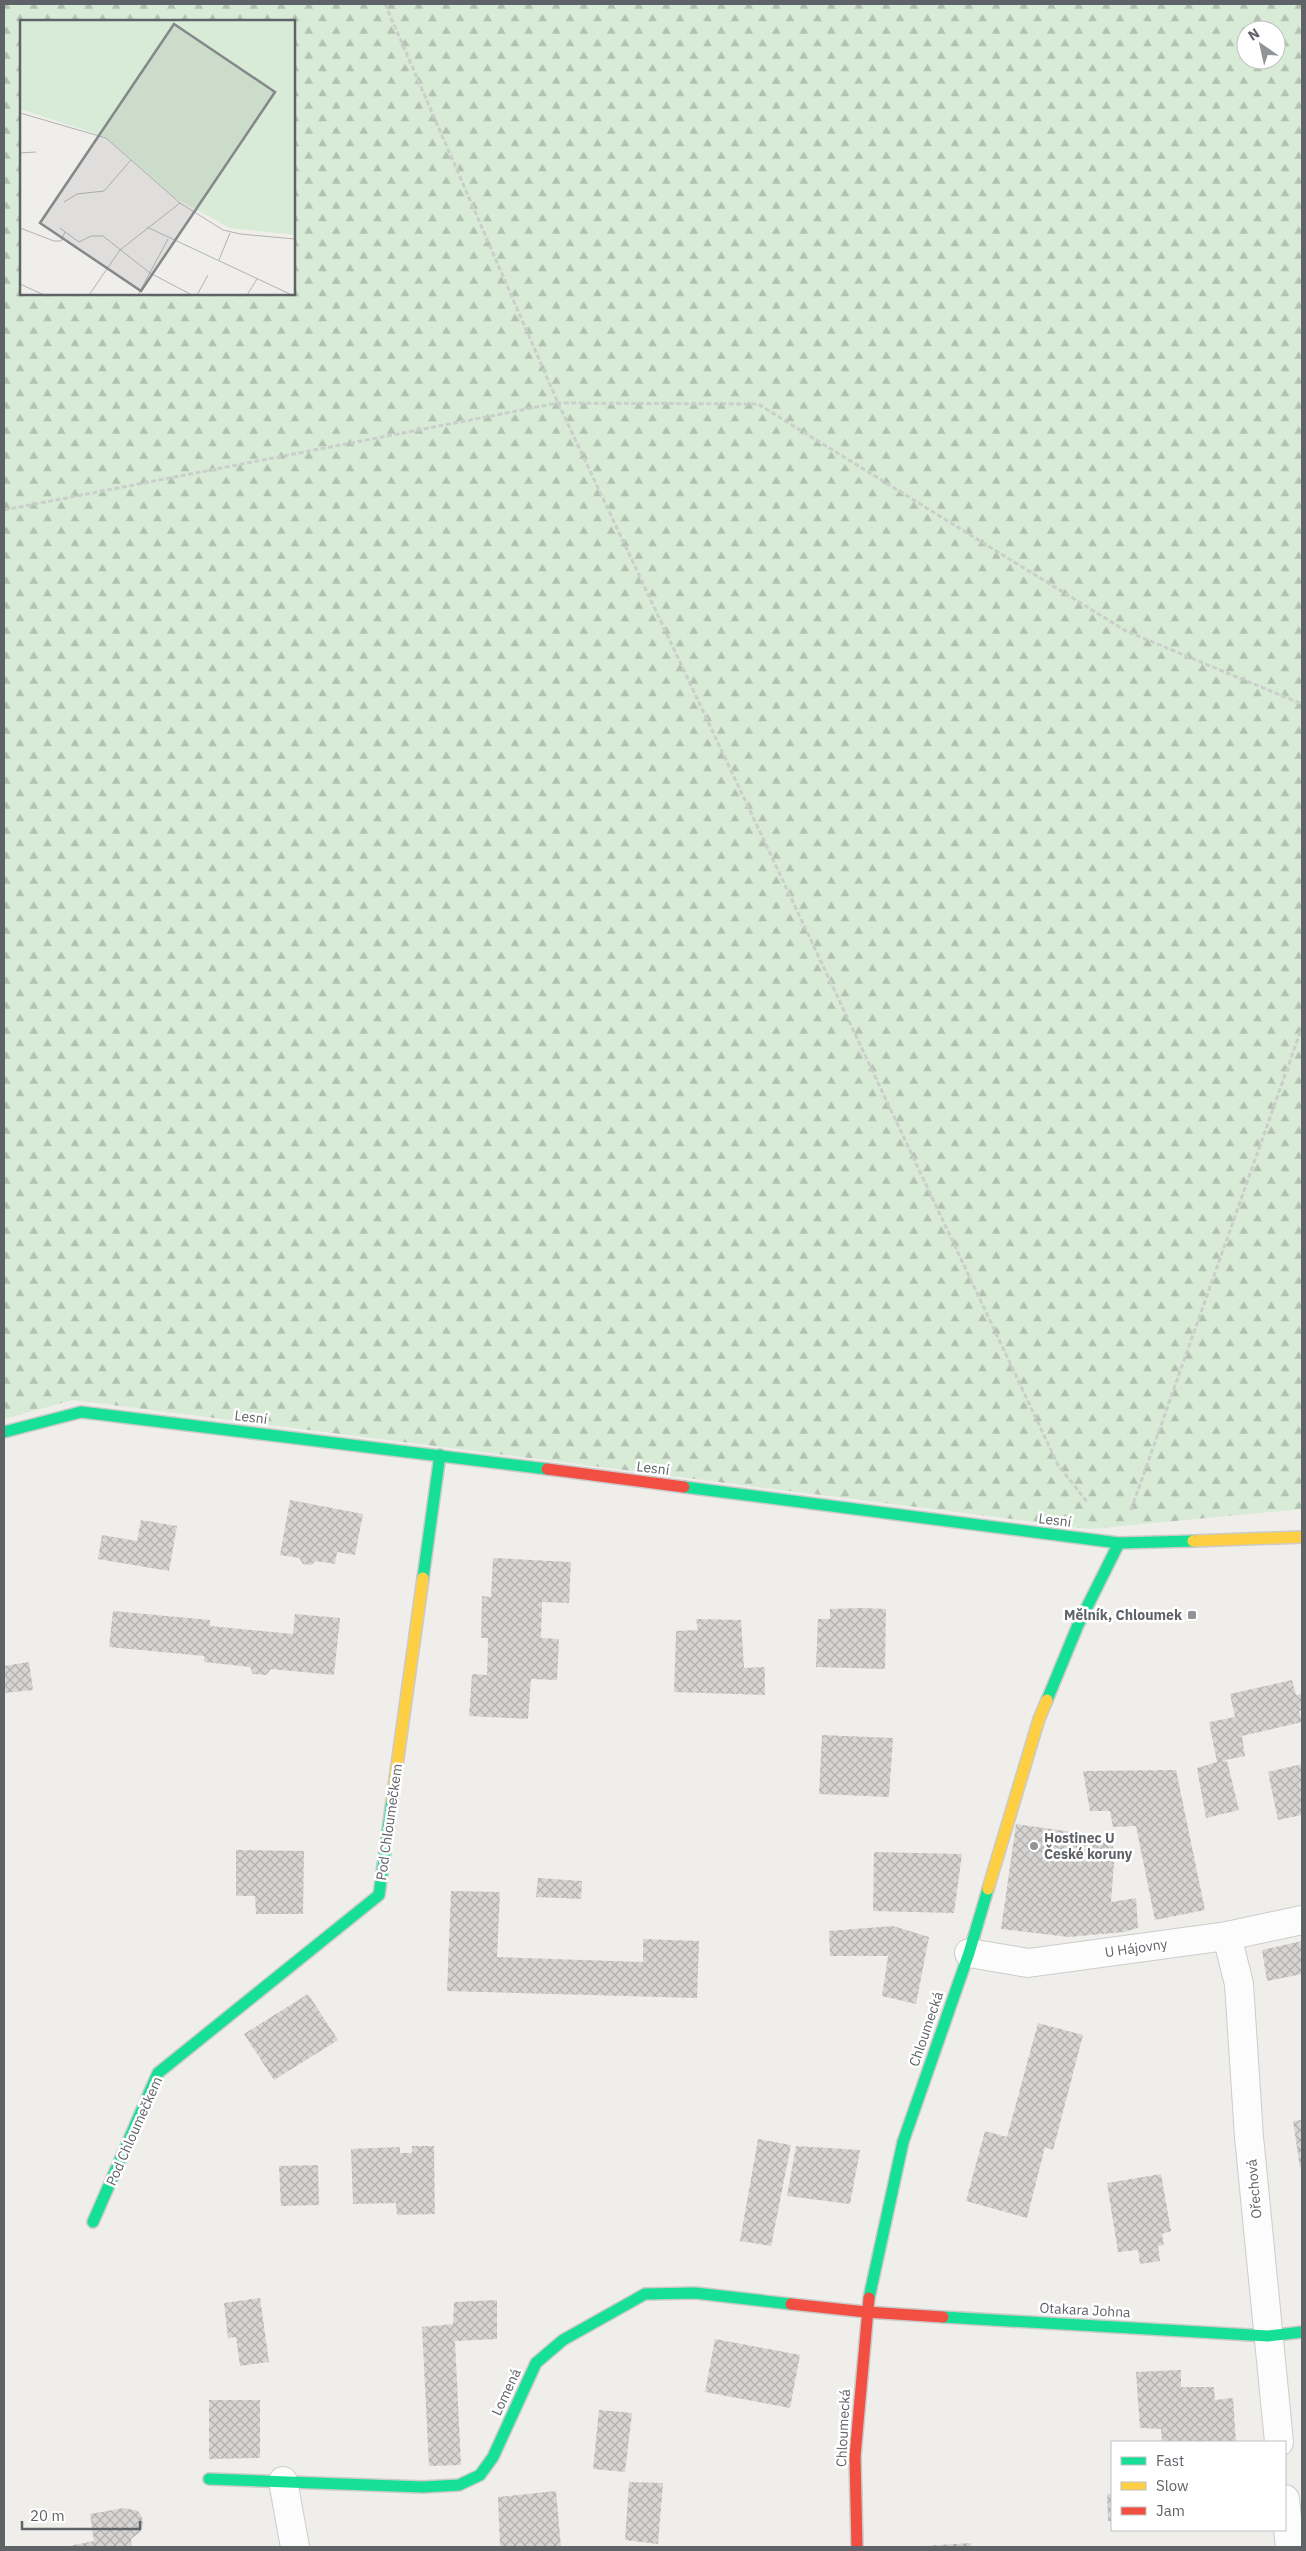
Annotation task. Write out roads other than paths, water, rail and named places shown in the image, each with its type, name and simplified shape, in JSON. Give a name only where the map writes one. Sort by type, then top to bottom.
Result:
[{"type":"street","name":"Lesní","points":[[4,1432],[81,1412],[440,1455],[1120,1543],[1302,1537]]},
{"type":"street","name":"Pod Chloumečkem","points":[[93,2222],[158,2073],[379,1895],[440,1455]]},
{"type":"street","name":"Chloumecká","points":[[857,2547],[855,2456],[866,2312],[903,2142],[968,1952],[1039,1719],[1078,1625],[1120,1543]]},
{"type":"street","name":"U Hájovny","points":[[968,1952],[1028,1963],[1227,1936],[1302,1920]]},
{"type":"street","name":"Ořechová","points":[[1227,1936],[1239,1984],[1249,2137],[1279,2441]]},
{"type":"street","name":"Lomená","points":[[209,2479],[424,2487],[459,2486],[480,2475],[493,2457],[536,2364],[562,2340],[645,2294],[695,2293],[866,2312]]},
{"type":"street","name":"Otakara Johna","points":[[866,2312],[1268,2336],[1302,2332]]},
{"type":"street","points":[[283,2481],[295,2547]]},
{"type":"street","points":[[1286,2509],[1290,2547]]},
{"type":"place","name":"Mělník, Chloumek","points":[[1192,1615]]},
{"type":"place","name":"Hostinec U České koruny","points":[[1034,1846]]}]
